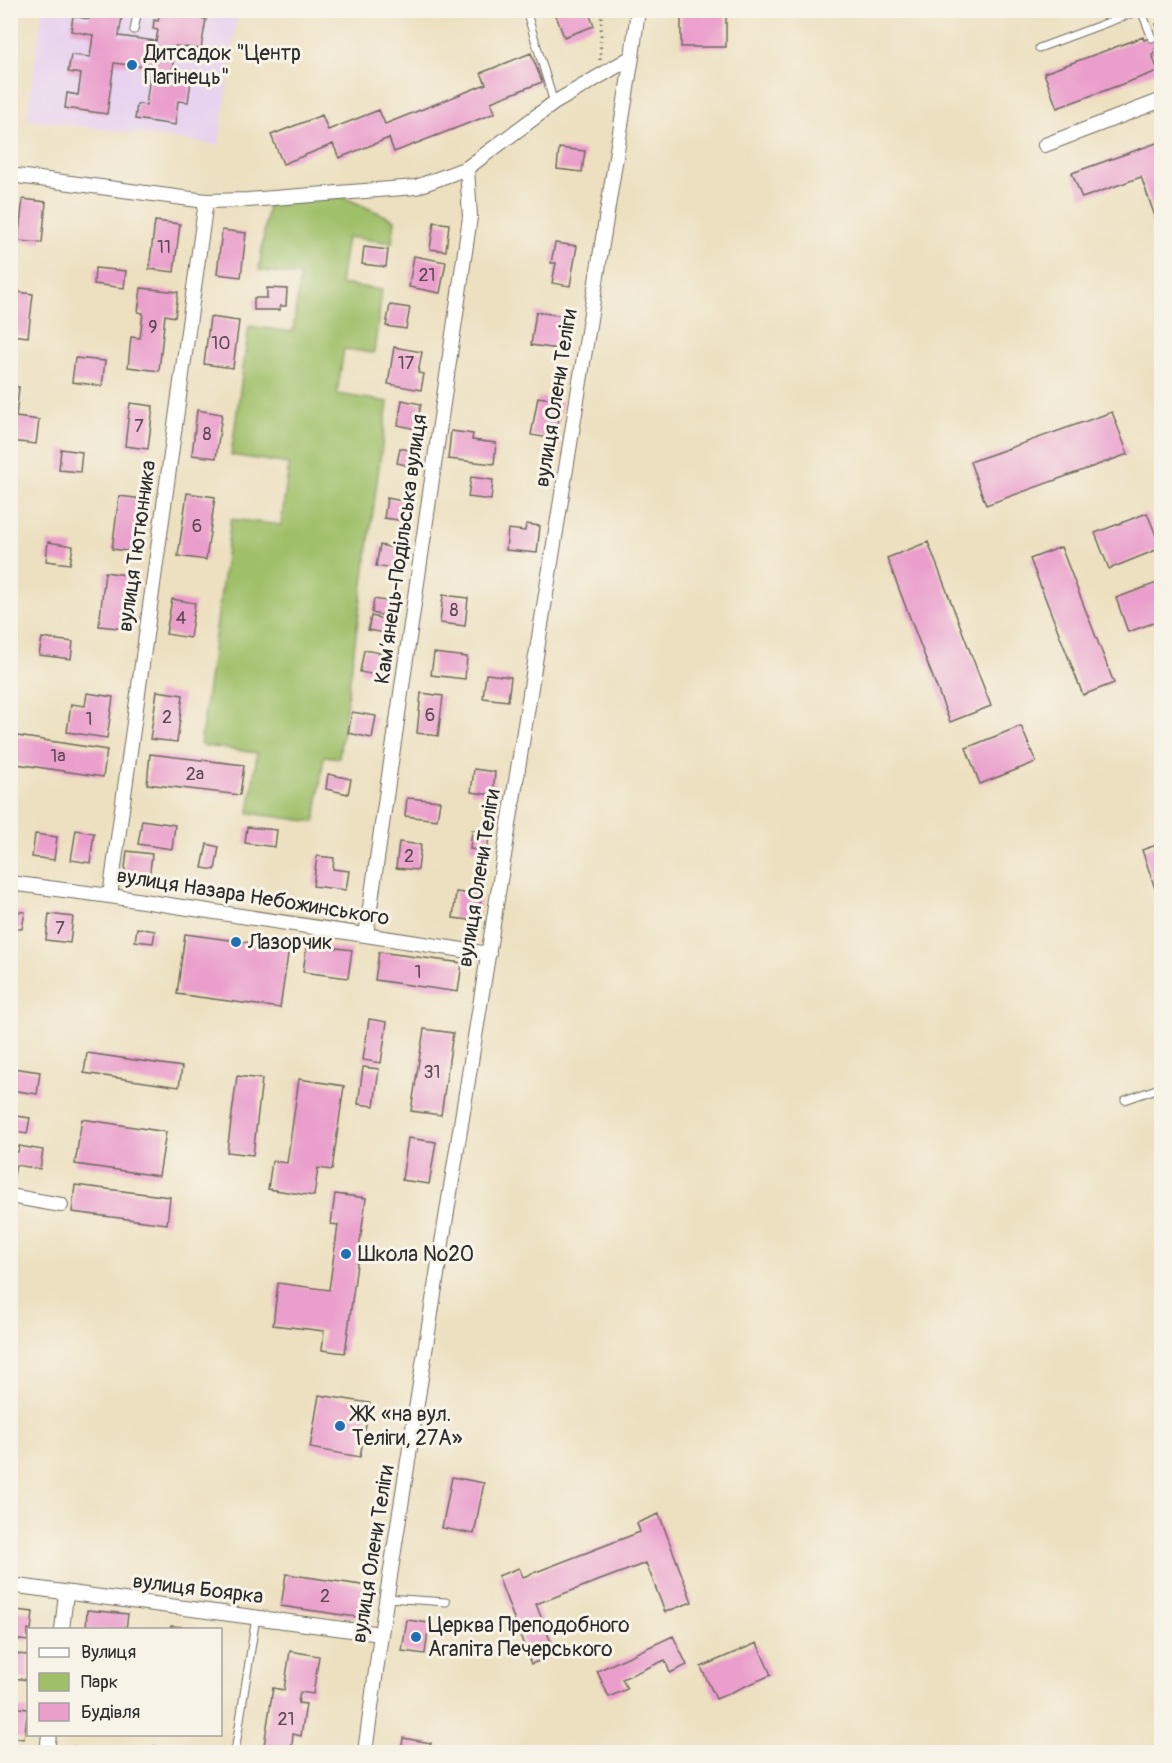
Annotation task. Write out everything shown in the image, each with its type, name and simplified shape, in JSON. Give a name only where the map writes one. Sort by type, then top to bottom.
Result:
[{"type":"street","name":"вулиця Олени Теліги","points":[[365,1752],[381,1634],[441,1249],[638,10]]},
{"type":"street","points":[[10,175],[206,201],[416,187],[467,168],[554,103],[632,57]]},
{"type":"street","points":[[1046,146],[1161,100]]},
{"type":"street","name":"Камʼянець-Подільська вулиця","points":[[366,935],[470,217],[467,168]]},
{"type":"street","name":"вулиця Тютюнника","points":[[110,896],[206,201]]},
{"type":"street","name":"вулиця Назара Небожинського","points":[[10,883],[110,896],[489,954]]},
{"type":"street","points":[[10,1196],[61,1205]]},
{"type":"street","name":"вулиця Боярка","points":[[10,1585],[381,1634]]},
{"type":"street","points":[[62,1628],[66,1593]]},
{"type":"street","points":[[47,1752],[49,1736]]},
{"type":"lane","points":[[134,30],[138,10]]},
{"type":"lane","points":[[526,10],[554,103]]},
{"type":"lane","points":[[1039,48],[1141,10],[1152,38]]},
{"type":"lane","points":[[1158,51],[1161,61]]},
{"type":"lane","points":[[1125,1100],[1161,1087]]},
{"type":"lane","points":[[387,1598],[446,1602]]},
{"type":"lane","points":[[236,1752],[256,1617]]},
{"type":"path","points":[[600,77],[602,10]]},
{"type":"shaded area","name":"Дитсадок \"Центр Пагінець\"","points":[[42,11],[238,11],[219,145],[27,119]]},
{"type":"green space","points":[[343,197],[395,220],[392,243],[347,237],[340,284],[382,290],[374,353],[344,349],[337,394],[388,402],[339,758],[324,756],[315,822],[249,813],[257,753],[200,745],[231,519],[281,525],[289,464],[231,455],[249,326],[293,332],[300,276],[259,270],[268,203]]},
{"type":"building","points":[[90,10],[123,10],[119,36],[156,41],[158,30],[153,29],[154,20],[158,21],[160,10],[192,10],[191,17],[206,19],[201,49],[175,46],[172,71],[192,74],[188,102],[178,101],[175,125],[135,119],[137,104],[146,105],[151,68],[114,63],[107,114],[65,108],[67,93],[78,95],[81,74],[68,72],[71,55],[90,57],[93,35],[71,31],[73,16],[89,19]]},
{"type":"building","points":[[554,10],[588,10],[594,26],[564,37]]},
{"type":"building","points":[[681,10],[726,10],[726,47],[681,47]]},
{"type":"building","points":[[1162,22],[1162,50],[1152,54],[1158,71],[1057,108],[1044,73],[1143,37],[1144,40],[1160,35],[1156,24]]},
{"type":"building","points":[[531,53],[542,82],[491,102],[495,113],[394,152],[389,138],[339,158],[333,144],[283,164],[271,135],[322,115],[328,130],[379,110],[385,124],[486,84],[481,73]]},
{"type":"building","points":[[1162,141],[1162,236],[1141,177],[1082,198],[1072,173]]},
{"type":"building","points":[[559,148],[585,151],[582,172],[557,169]]},
{"type":"building","points":[[23,199],[46,202],[42,243],[18,241]]},
{"type":"building","points":[[155,221],[180,224],[174,272],[149,269]]},
{"type":"building","points":[[434,222],[449,224],[446,251],[430,249]]},
{"type":"building","points":[[222,230],[246,233],[241,277],[217,274]]},
{"type":"building","points":[[555,243],[577,246],[570,286],[552,283],[556,263],[551,263]]},
{"type":"building","points":[[364,247],[388,250],[386,267],[362,264]]},
{"type":"building","points":[[414,256],[446,262],[440,293],[409,287]]},
{"type":"building","points":[[95,268],[126,271],[124,288],[94,284]]},
{"type":"building","points":[[141,288],[178,292],[175,317],[165,315],[159,371],[128,367],[131,337],[140,338],[143,313],[138,312]]},
{"type":"building","points":[[267,288],[287,289],[286,306],[280,306],[280,310],[254,310],[254,298],[267,298]]},
{"type":"building","points":[[10,291],[33,294],[28,337],[10,335]]},
{"type":"building","points":[[390,305],[410,308],[406,329],[386,326]]},
{"type":"building","points":[[536,312],[564,316],[558,349],[531,345]]},
{"type":"building","points":[[210,317],[239,321],[233,368],[204,364]]},
{"type":"building","points":[[394,347],[422,352],[418,373],[424,374],[421,390],[388,384]]},
{"type":"building","points":[[75,358],[105,361],[102,386],[72,382]]},
{"type":"building","points":[[10,386],[19,387],[16,417],[39,420],[36,444],[10,441]]},
{"type":"building","points":[[538,397],[562,401],[555,439],[531,435]]},
{"type":"building","points":[[402,400],[421,404],[416,429],[398,425]]},
{"type":"building","points":[[130,403],[153,406],[148,449],[125,446]]},
{"type":"building","points":[[197,410],[222,414],[216,458],[192,455]]},
{"type":"building","points":[[1112,412],[1128,454],[986,505],[970,462]]},
{"type":"building","points":[[451,431],[473,434],[472,440],[496,443],[494,464],[448,459]]},
{"type":"building","points":[[400,448],[418,452],[415,467],[397,463]]},
{"type":"building","points":[[61,449],[82,452],[80,472],[59,470]]},
{"type":"building","points":[[471,477],[493,480],[491,500],[468,497]]},
{"type":"building","points":[[187,493],[215,497],[206,560],[178,556]]},
{"type":"building","points":[[119,496],[143,499],[136,552],[112,549]]},
{"type":"building","points":[[387,498],[408,502],[405,521],[384,518]]},
{"type":"building","points":[[1147,513],[1161,548],[1109,569],[1095,533]]},
{"type":"building","points":[[526,524],[540,526],[537,553],[506,550],[508,529],[525,531]]},
{"type":"building","points":[[48,542],[73,546],[70,564],[46,561]]},
{"type":"building","points":[[928,542],[991,706],[950,722],[887,558]]},
{"type":"building","points":[[380,545],[402,550],[398,570],[376,566]]},
{"type":"building","points":[[1061,547],[1114,683],[1083,695],[1030,559]]},
{"type":"building","points":[[105,572],[133,576],[127,629],[99,626]]},
{"type":"building","points":[[1162,581],[1162,620],[1128,632],[1116,598]]},
{"type":"building","points":[[443,595],[468,598],[465,626],[440,623]]},
{"type":"building","points":[[172,599],[195,603],[190,638],[166,634]]},
{"type":"building","points":[[374,599],[397,603],[394,618],[372,613]]},
{"type":"building","points":[[371,616],[394,621],[391,634],[368,630]]},
{"type":"building","points":[[42,638],[73,642],[71,659],[39,655]]},
{"type":"building","points":[[364,650],[386,654],[381,676],[360,672]]},
{"type":"building","points":[[434,653],[467,657],[465,679],[431,675]]},
{"type":"building","points":[[486,674],[511,677],[508,701],[483,698]]},
{"type":"building","points":[[157,691],[183,695],[177,742],[150,739]]},
{"type":"building","points":[[87,693],[113,697],[107,738],[67,732],[71,704],[85,706]]},
{"type":"building","points":[[421,693],[443,696],[438,736],[417,733]]},
{"type":"building","points":[[352,712],[376,716],[372,738],[348,733]]},
{"type":"building","points":[[1021,726],[1036,762],[980,784],[966,748]]},
{"type":"building","points":[[11,735],[107,750],[103,777],[10,763]]},
{"type":"building","points":[[150,754],[244,765],[240,795],[147,784]]},
{"type":"building","points":[[474,769],[495,772],[493,795],[471,792]]},
{"type":"building","points":[[328,774],[351,779],[348,794],[326,789]]},
{"type":"building","points":[[407,798],[440,801],[437,820],[405,816]]},
{"type":"building","points":[[142,820],[175,825],[172,849],[138,844]]},
{"type":"building","points":[[247,827],[277,830],[275,847],[245,843]]},
{"type":"building","points":[[76,830],[94,833],[90,863],[71,860]]},
{"type":"building","points":[[472,830],[490,831],[487,851],[470,849]]},
{"type":"building","points":[[35,834],[57,837],[54,860],[32,857]]},
{"type":"building","points":[[399,842],[421,845],[418,870],[396,868]]},
{"type":"building","points":[[1162,843],[1162,906],[1161,906],[1142,850]]},
{"type":"building","points":[[207,844],[219,847],[215,870],[202,868]]},
{"type":"building","points":[[127,851],[152,854],[149,880],[124,876]]},
{"type":"building","points":[[317,856],[334,858],[333,869],[349,871],[346,890],[313,886]]},
{"type":"building","points":[[456,892],[481,895],[478,921],[453,918]]},
{"type":"building","points":[[10,911],[25,912],[22,929],[10,928]]},
{"type":"building","points":[[49,914],[73,917],[70,943],[46,940]]},
{"type":"building","points":[[137,928],[155,931],[153,943],[135,941]]},
{"type":"building","points":[[185,934],[289,948],[280,1008],[177,994]]},
{"type":"building","points":[[307,944],[352,950],[348,978],[303,972]]},
{"type":"building","points":[[379,952],[462,963],[458,992],[375,980]]},
{"type":"building","points":[[369,1019],[387,1022],[381,1063],[363,1060]]},
{"type":"building","points":[[424,1029],[453,1033],[441,1115],[411,1111]]},
{"type":"building","points":[[87,1053],[182,1067],[179,1087],[84,1073]]},
{"type":"building","points":[[363,1067],[379,1069],[374,1106],[358,1104]]},
{"type":"building","points":[[13,1068],[40,1072],[37,1094],[10,1090]]},
{"type":"building","points":[[237,1076],[262,1079],[253,1155],[227,1152]]},
{"type":"building","points":[[299,1079],[344,1086],[332,1170],[318,1168],[314,1196],[268,1189],[272,1161],[287,1163]]},
{"type":"building","points":[[10,1115],[30,1118],[27,1134],[10,1131]]},
{"type":"building","points":[[82,1119],[166,1132],[159,1176],[75,1164]]},
{"type":"building","points":[[408,1138],[436,1142],[429,1184],[402,1180]]},
{"type":"building","points":[[19,1146],[43,1150],[40,1169],[16,1165],[13,1180],[10,1179],[10,1151],[18,1152]]},
{"type":"building","points":[[75,1185],[170,1197],[167,1224],[72,1212]]},
{"type":"building","name":"Школа №20","points":[[335,1194],[366,1198],[345,1353],[322,1350],[324,1331],[273,1325],[278,1283],[329,1290],[338,1225],[331,1224]]},
{"type":"building","name":"ЖК «на вул. Теліги, 27А»","points":[[319,1395],[370,1403],[360,1457],[310,1448]]},
{"type":"building","points":[[452,1477],[484,1483],[474,1534],[442,1528]]},
{"type":"building","points":[[659,1514],[692,1602],[665,1612],[646,1563],[536,1604],[556,1655],[531,1664],[498,1576],[519,1568],[523,1577],[640,1532],[637,1523]]},
{"type":"building","points":[[286,1574],[368,1586],[363,1618],[281,1606]]},
{"type":"building","points":[[16,1610],[33,1612],[31,1628],[27,1628],[27,1641],[12,1639]]},
{"type":"building","points":[[87,1610],[128,1614],[126,1628],[86,1628]]},
{"type":"building","name":"Церква Преподобного Агапіта Печерського","points":[[407,1620],[429,1623],[425,1654],[402,1651]]},
{"type":"building","points":[[171,1626],[198,1628],[170,1628]]},
{"type":"building","points":[[673,1636],[687,1665],[670,1673],[665,1660],[622,1679],[627,1689],[609,1697],[597,1671]]},
{"type":"building","points":[[757,1643],[771,1675],[716,1699],[701,1667]]},
{"type":"building","points":[[290,1651],[319,1656],[313,1694],[300,1692],[298,1703],[306,1704],[301,1736],[293,1734],[292,1746],[299,1747],[298,1752],[263,1752],[273,1688],[284,1690]]},
{"type":"building","points":[[16,1654],[27,1655],[27,1680],[13,1678]]},
{"type":"building","points":[[10,1707],[27,1709],[24,1739],[10,1737]]},
{"type":"building","points":[[403,1738],[431,1743],[429,1752],[401,1752]]},
{"type":"building","points":[[154,1746],[178,1750],[178,1752],[153,1752]]},
{"type":"building","points":[[10,1748],[27,1751],[27,1752],[10,1752]]},
{"type":"building","points":[[72,1749],[88,1751],[88,1752],[71,1752]]},
{"type":"place","name":"Дитсадок \"Центр Пагінець\"","points":[[132,65]]},
{"type":"place","name":"Лазорчик","points":[[236,942]]},
{"type":"place","name":"Школа №20","points":[[346,1254]]},
{"type":"place","name":"ЖК «на вул. Теліги, 27А»","points":[[340,1426]]},
{"type":"place","name":"Церква Преподобного Агапіта Печерського","points":[[416,1637]]}]
